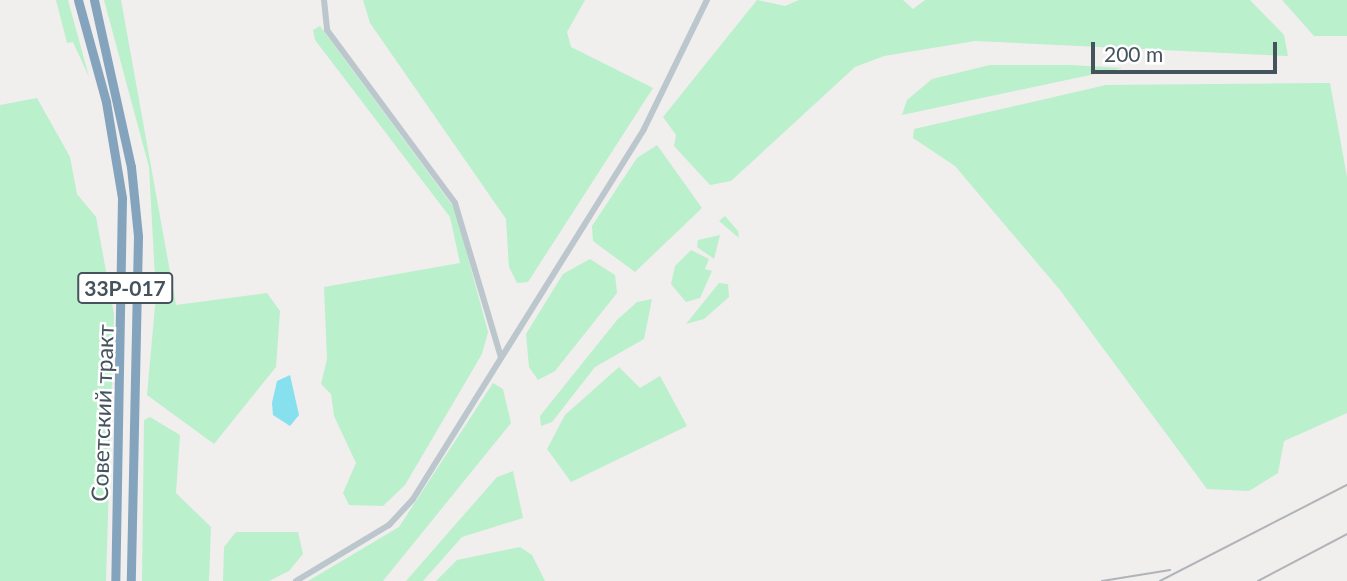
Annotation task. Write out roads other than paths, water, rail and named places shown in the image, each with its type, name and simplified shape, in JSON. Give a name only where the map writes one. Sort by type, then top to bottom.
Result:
[{"type":"highway","name":"Советский тракт","points":[[78,0],[106,102],[122,198],[115,581]]},
{"type":"highway","name":"Советский тракт","points":[[94,0],[131,167],[138,236],[131,581]]},
{"type":"street","points":[[324,0],[327,30],[455,203],[501,357]]},
{"type":"street","points":[[296,581],[389,525],[413,499],[644,129],[707,0]]},
{"type":"water","points":[[290,375],[299,415],[290,426],[273,415],[272,403],[277,381]]},
{"type":"railway","points":[[1160,581],[1347,485]]},
{"type":"railway","points":[[1258,581],[1347,534]]},
{"type":"railway","points":[[1102,581],[1170,570]]}]
